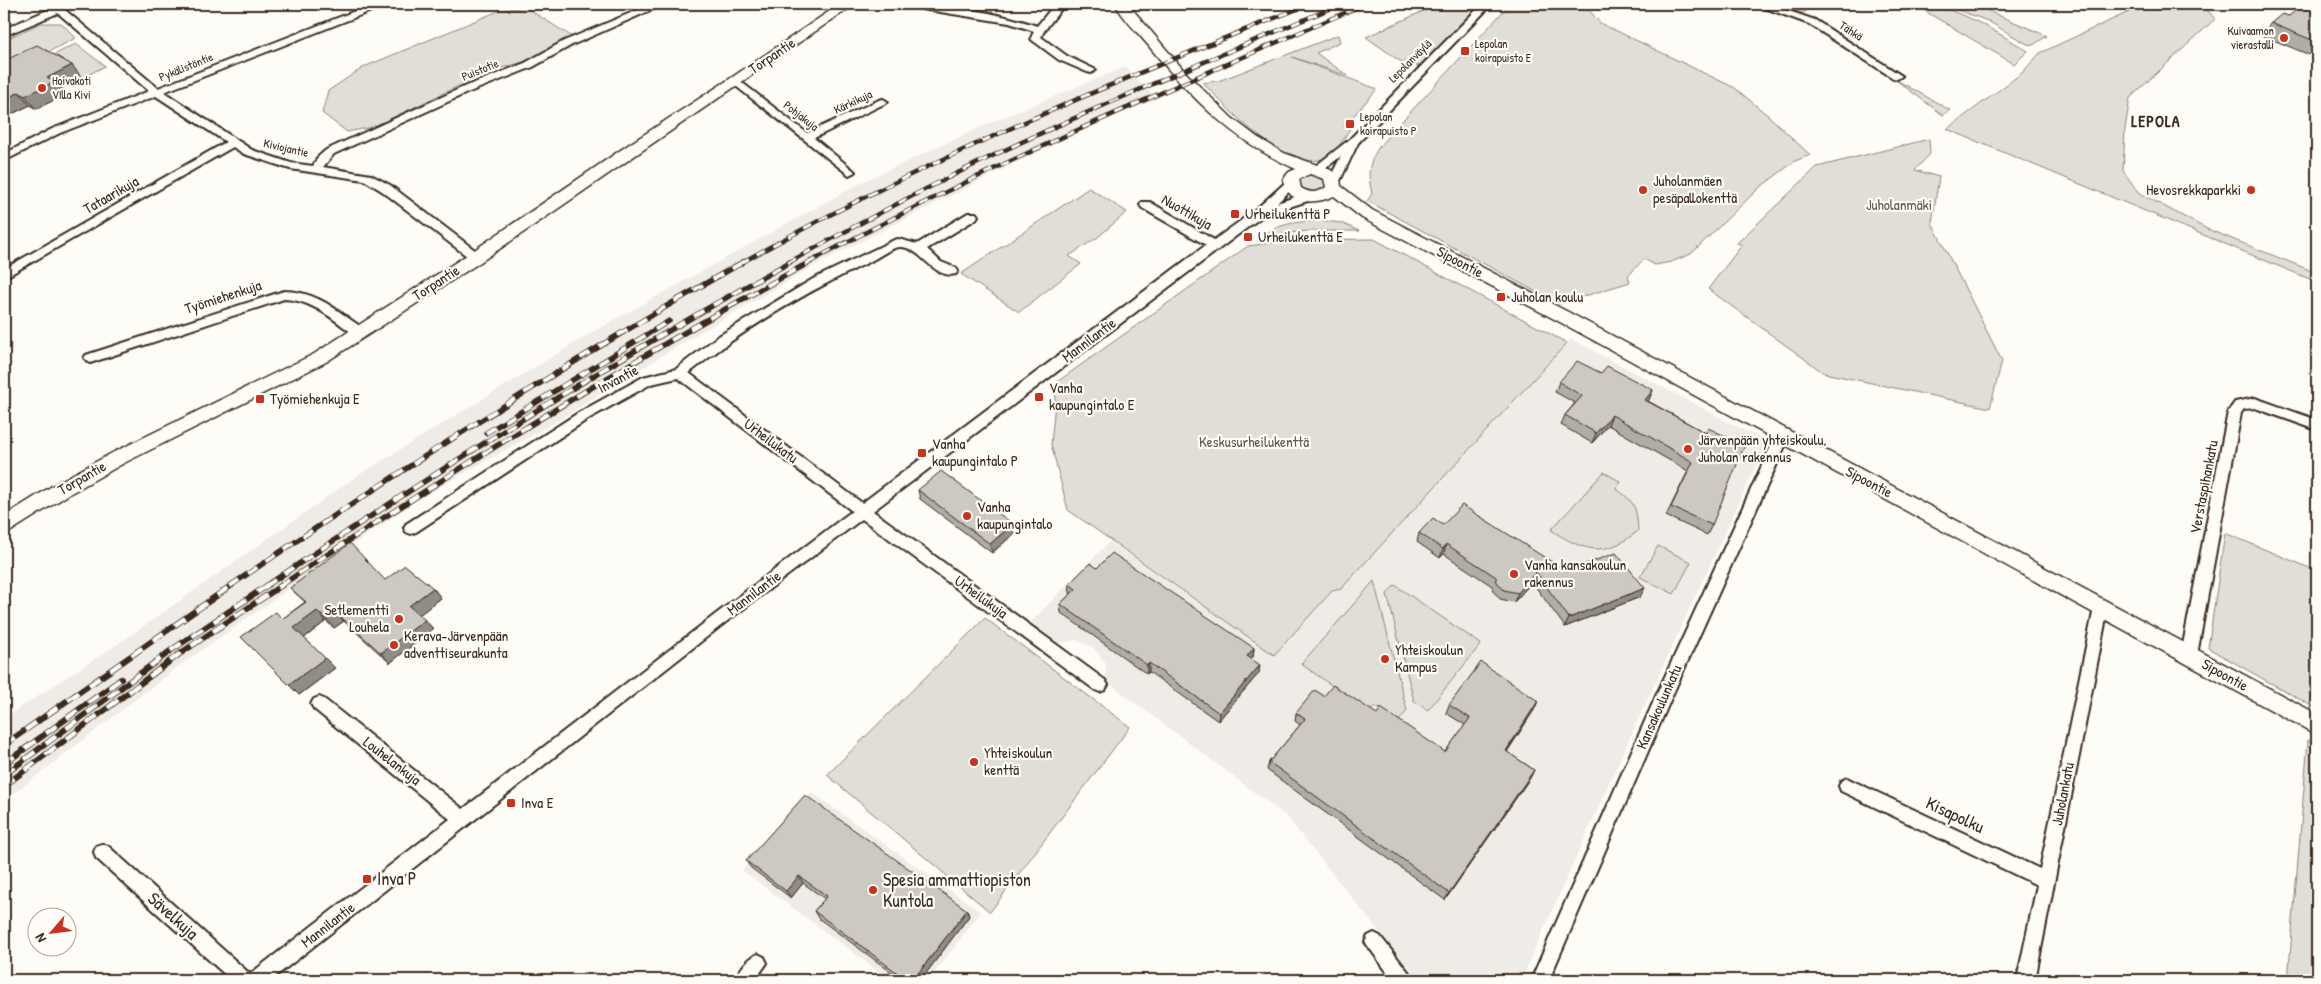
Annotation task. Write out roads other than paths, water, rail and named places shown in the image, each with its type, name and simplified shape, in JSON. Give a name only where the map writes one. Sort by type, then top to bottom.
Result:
[{"type":"street","points":[[4,33],[56,6],[70,4]]},
{"type":"street","name":"Pykälistöntie","points":[[4,158],[56,131],[381,4]]},
{"type":"street","name":"Puistotie","points":[[316,169],[330,152],[463,91],[529,65],[568,43],[660,4]]},
{"type":"street","name":"Torpantie","points":[[4,526],[118,458],[320,358],[476,257],[633,148],[736,81],[847,4]]},
{"type":"street","points":[[909,4],[1011,20],[1039,30]]},
{"type":"street","points":[[1060,4],[1039,30],[1036,38],[1064,58],[1091,70]]},
{"type":"street","points":[[1121,4],[1209,106],[1236,130],[1272,154],[1313,170]]},
{"type":"street","name":"Lepolanväylä","points":[[1313,170],[1354,140],[1410,80],[1487,4]]},
{"type":"street","name":"Tähkä","points":[[1759,4],[1812,22],[1897,76]]},
{"type":"street","name":"Kiviojantie","points":[[56,6],[157,92],[248,152],[270,161],[290,166],[367,177],[386,188],[476,257]]},
{"type":"street","name":"Pohjakuja","points":[[736,81],[849,172]]},
{"type":"street","name":"Kärkikuja","points":[[807,137],[883,102]]},
{"type":"street","name":"Lepolanväylä","points":[[1334,185],[1354,140]]},
{"type":"street","name":"Tataarikuja","points":[[4,274],[234,142]]},
{"type":"street","points":[[1272,154],[1290,182]]},
{"type":"street","points":[[1290,182],[1294,174],[1313,170]]},
{"type":"street","name":"Sipoontie","points":[[1313,170],[1325,172],[1334,185],[1367,214]]},
{"type":"street","name":"Sipoontie","points":[[1290,182],[1293,190],[1367,214],[1564,317],[2317,725]]},
{"type":"street","name":"Mannilantie","points":[[257,980],[861,510],[1258,214],[1290,182]]},
{"type":"street","points":[[1312,197],[1324,196],[1334,185]]},
{"type":"street","name":"Mannilantie","points":[[1258,214],[1312,197]]},
{"type":"street","name":"Nuottikuja","points":[[1146,205],[1214,245]]},
{"type":"street","points":[[952,271],[937,265],[919,248],[972,216]]},
{"type":"street","name":"Invantie","points":[[411,528],[583,416],[648,380],[680,373],[722,340],[817,282],[898,243],[919,248]]},
{"type":"street","name":"Työmiehenkuja","points":[[90,358],[284,294],[296,294],[309,299],[360,333]]},
{"type":"street","name":"Urheilukatu","points":[[680,373],[861,510]]},
{"type":"street","name":"Verstaspihankatu","points":[[2189,655],[2235,412],[2240,405],[2255,403],[2317,424]]},
{"type":"street","name":"Kansakoulunkatu","points":[[1540,980],[1664,696],[1783,435]]},
{"type":"street","name":"Urheilukuja","points":[[861,510],[1100,685]]},
{"type":"street","name":"Juholankatu","points":[[2026,980],[2101,608]]},
{"type":"street","name":"Louhelankuja","points":[[319,704],[463,819]]},
{"type":"street","name":"Kisapolku","points":[[1847,786],[2045,880]]},
{"type":"street","name":"Sävelkuja","points":[[102,852],[244,980]]},
{"type":"street","points":[[1374,942],[1404,980]]},
{"type":"street","points":[[744,980],[758,963]]},
{"type":"railway","points":[[741,263],[810,225],[950,156],[1165,62],[1310,4]]},
{"type":"railway","points":[[788,263],[905,200],[1024,141],[1142,88],[1341,4]]},
{"type":"railway","points":[[808,263],[876,227],[1014,160],[1154,96],[1365,4]]},
{"type":"railway","points":[[230,586],[356,501],[547,378],[743,262]]},
{"type":"railway","points":[[266,586],[524,418],[656,338],[790,262]]},
{"type":"railway","points":[[280,586],[541,418],[675,338],[810,262]]},
{"type":"railway","points":[[486,433],[669,321]]},
{"type":"railway","points":[[4,745],[232,585]]},
{"type":"railway","points":[[4,775],[173,649],[268,585]]},
{"type":"railway","points":[[4,786],[178,655],[282,585]]},
{"type":"railway","points":[[4,764],[121,679]]},
{"type":"place","name":"Kuivaamon vierastalli","points":[[2284,38]]},
{"type":"place","name":"Lepolan koirapuisto E","points":[[1465,51]]},
{"type":"place","name":"Hoivakoti VIlla Kivi","points":[[42,88]]},
{"type":"place","name":"Lepolan koirapuisto P","points":[[1350,124]]},
{"type":"place","name":"Juholanmäen pesäpallokenttä","points":[[1643,190]]},
{"type":"place","name":"Hevosrekkaparkki","points":[[2251,190]]},
{"type":"place","name":"Urheilukenttä P","points":[[1235,214]]},
{"type":"place","name":"Urheilukenttä E","points":[[1248,237]]},
{"type":"place","name":"Juholan koulu","points":[[1501,297]]},
{"type":"place","name":"Vanha kaupungintalo E","points":[[1039,397]]},
{"type":"place","name":"Työmiehenkuja E","points":[[260,399]]},
{"type":"place","name":"Järvenpään yhteiskoulu, Juholan rakennus","points":[[1688,449]]},
{"type":"place","name":"Vanha kaupungintalo P","points":[[922,453]]},
{"type":"place","name":"Vanha kaupungintalo","points":[[967,516]]},
{"type":"place","name":"Vanha kansakoulun rakennus","points":[[1514,574]]},
{"type":"place","name":"Setlementti Louhela","points":[[399,619]]},
{"type":"place","name":"Kerava-Järvenpään adventtiseurakunta","points":[[394,645]]},
{"type":"place","name":"Yhteiskoulun Kampus","points":[[1385,659]]},
{"type":"place","name":"Yhteiskoulun kenttä","points":[[974,762]]},
{"type":"place","name":"Inva E","points":[[511,803]]},
{"type":"place","name":"Inva P","points":[[367,879]]},
{"type":"place","name":"Spesia ammattiopiston Kuntola","points":[[873,890]]},
{"type":"district","name":"LEPOLA","points":[[2156,121]]},
{"type":"park label","name":"Juholanmäki","points":[[1899,205]]},
{"type":"park label","name":"Keskusurheilukenttä","points":[[1254,442]]}]
